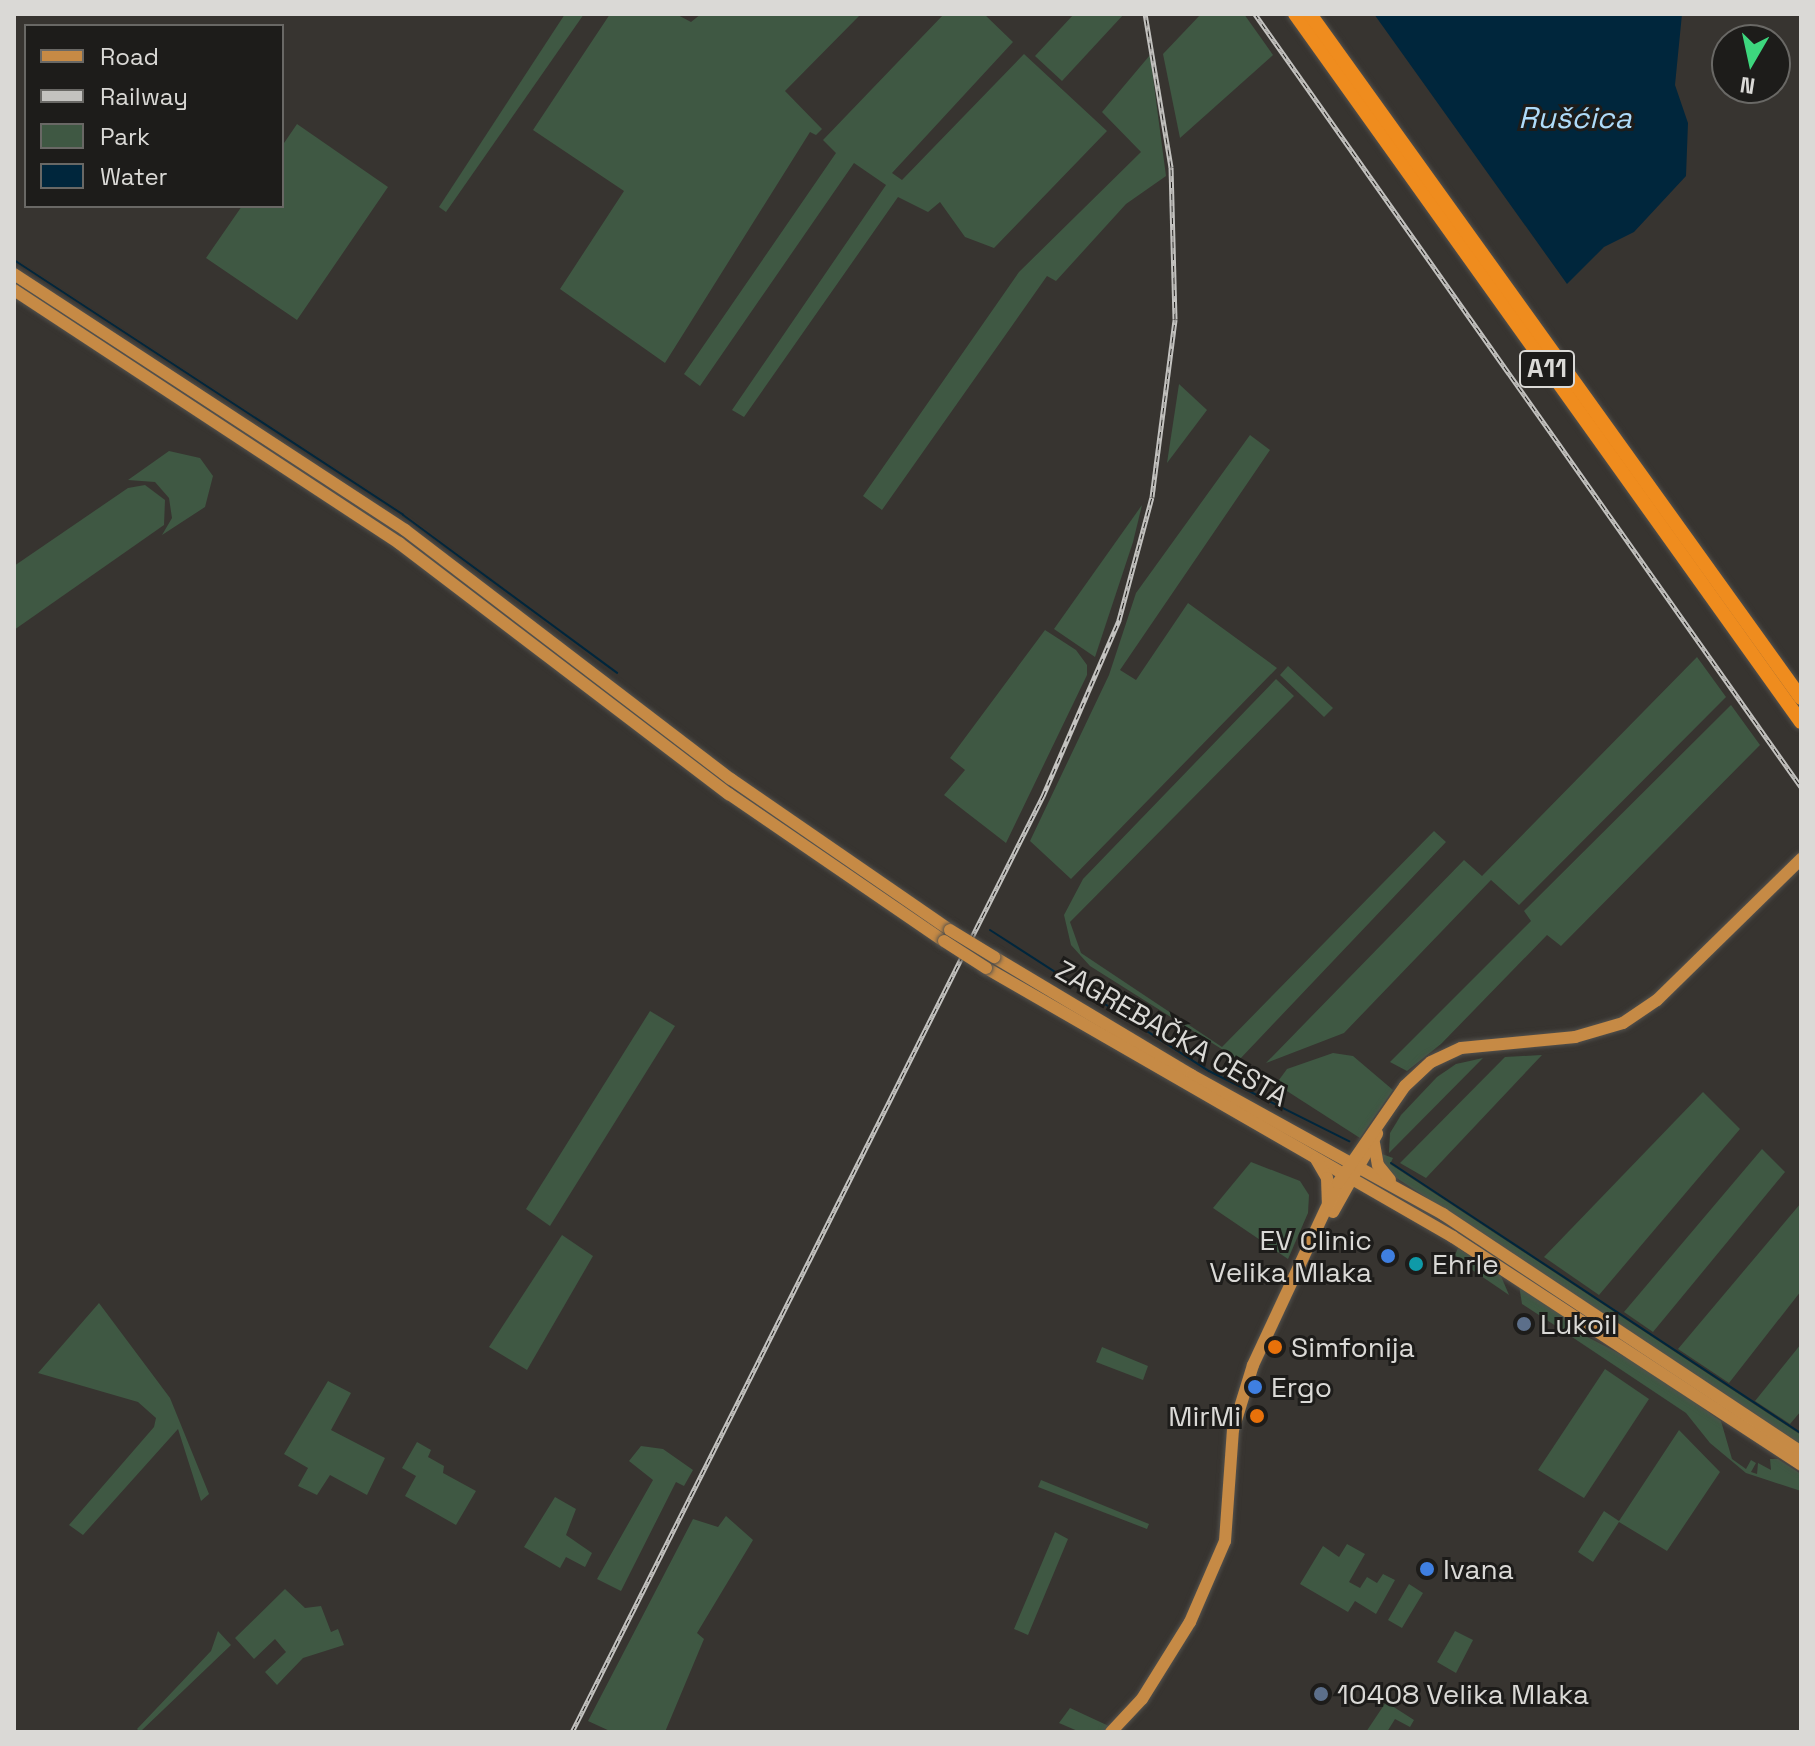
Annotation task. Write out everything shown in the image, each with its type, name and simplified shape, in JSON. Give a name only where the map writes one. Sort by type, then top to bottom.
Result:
[{"type":"highway","name":"A11","points":[[1295,14],[1801,722]]},
{"type":"highway","name":"A11","points":[[1310,14],[1801,698]]},
{"type":"main road","name":"ZAGREBAČKA CESTA","points":[[14,274],[405,530],[777,812],[947,936]]},
{"type":"main road","name":"ZAGREBAČKA CESTA","points":[[14,290],[339,502],[748,808],[947,936],[1314,1157],[1394,1186],[1524,1265],[1801,1452]]},
{"type":"main road","points":[[1111,1732],[1133,1711],[1183,1634],[1222,1548],[1233,1430],[1253,1365],[1320,1227],[1352,1170],[1380,1123],[1417,1074],[1452,1051],[1490,1041],[1593,1033],[1641,1012],[1801,859]]},
{"type":"main road","name":"ZAGREBAČKA CESTA","points":[[990,962],[1352,1170],[1801,1465]]},
{"type":"main road","points":[[1320,1227],[1327,1207],[1374,1141],[1380,1123]]},
{"type":"main road","points":[[1374,1141],[1378,1165],[1394,1186]]},
{"type":"main road","points":[[1314,1157],[1327,1178],[1327,1207]]},
{"type":"green space","points":[[565,14],[584,14],[446,212],[439,207]]},
{"type":"green space","points":[[610,14],[676,14],[691,22],[701,14],[861,14],[785,91],[822,129],[816,135],[810,132],[665,363],[560,289],[624,191],[533,130]]},
{"type":"green space","points":[[944,14],[984,14],[1013,42],[892,173],[902,180],[1024,54],[1107,131],[994,248],[965,237],[940,202],[928,212],[898,197],[744,417],[732,410],[886,185],[854,163],[700,386],[684,374],[836,153],[823,140]]},
{"type":"green space","points":[[1074,14],[1124,14],[1062,81],[1035,56]]},
{"type":"green space","points":[[1201,14],[1244,14],[1273,55],[1180,138],[1163,54]]},
{"type":"green space","points":[[1150,55],[1166,176],[1126,204],[1056,281],[1047,276],[882,510],[863,496],[1019,272],[1141,152],[1102,112]]},
{"type":"green space","points":[[297,124],[388,187],[297,320],[206,258],[241,208],[284,208],[284,143]]},
{"type":"green space","points":[[1179,384],[1207,410],[1167,463]]},
{"type":"green space","points":[[1250,435],[1270,450],[1120,670],[1136,680],[1188,603],[1277,668],[1071,879],[1030,841],[1109,675],[1136,593]]},
{"type":"green space","points":[[169,451],[200,458],[213,476],[205,507],[162,535],[172,518],[169,498],[155,482],[128,480]]},
{"type":"green space","points":[[145,485],[165,500],[164,525],[14,630],[14,566],[128,488]]},
{"type":"green space","points":[[1142,505],[1133,542],[1095,657],[1054,629]]},
{"type":"green space","points":[[1045,630],[1076,650],[1087,665],[1087,675],[1006,843],[944,795],[965,770],[950,758]]},
{"type":"green space","points":[[1697,657],[1726,697],[1519,905],[1491,880],[1344,1033],[1266,1063],[1464,860],[1482,876]]},
{"type":"green space","points":[[1288,666],[1333,708],[1324,717],[1280,675]]},
{"type":"green space","points":[[1276,679],[1294,696],[1070,922],[1081,953],[1222,1047],[1434,831],[1446,842],[1239,1060],[1090,966],[1071,945],[1064,915],[1083,879]]},
{"type":"green space","points":[[1731,705],[1760,745],[1561,946],[1547,935],[1441,1044],[1407,1071],[1390,1062],[1531,921],[1524,911]]},
{"type":"green space","points":[[650,1011],[675,1026],[550,1226],[526,1209]]},
{"type":"green space","points":[[1333,1053],[1353,1056],[1393,1090],[1360,1138],[1276,1084],[1287,1069]]},
{"type":"green space","points":[[1542,1055],[1426,1178],[1400,1163],[1505,1057]]},
{"type":"green space","points":[[1483,1058],[1389,1153],[1390,1133],[1401,1115],[1437,1077],[1456,1064]]},
{"type":"green space","points":[[1703,1092],[1740,1129],[1599,1295],[1544,1257]]},
{"type":"green space","points":[[1762,1149],[1785,1172],[1653,1332],[1624,1312]]},
{"type":"green space","points":[[1382,1154],[1393,1158],[1390,1164],[1801,1435],[1801,1445],[1389,1173],[1380,1160]]},
{"type":"green space","points":[[1251,1162],[1300,1181],[1309,1195],[1308,1213],[1288,1259],[1213,1208]]},
{"type":"green space","points":[[1801,1203],[1801,1291],[1729,1383],[1678,1349]]},
{"type":"green space","points":[[562,1235],[593,1256],[527,1370],[489,1347]]},
{"type":"green space","points":[[1458,1248],[1501,1276],[1509,1295],[1465,1265],[1455,1255]]},
{"type":"green space","points":[[1519,1285],[1574,1321],[1562,1330],[1522,1304]]},
{"type":"green space","points":[[99,1303],[170,1398],[209,1494],[201,1501],[178,1429],[83,1535],[69,1525],[154,1427],[156,1418],[138,1402],[38,1373]]},
{"type":"green space","points":[[1576,1331],[1647,1368],[1721,1421],[1732,1459],[1746,1469],[1751,1460],[1756,1463],[1751,1472],[1757,1474],[1758,1463],[1771,1470],[1770,1459],[1778,1459],[1801,1474],[1801,1491],[1746,1473],[1710,1443],[1686,1413],[1569,1335]]},
{"type":"green space","points":[[1801,1344],[1801,1411],[1790,1424],[1755,1401]]},
{"type":"green space","points":[[1102,1347],[1148,1366],[1143,1380],[1096,1362]]},
{"type":"green space","points":[[1605,1369],[1649,1399],[1584,1498],[1538,1470]]},
{"type":"green space","points":[[328,1381],[351,1393],[331,1430],[385,1458],[367,1495],[330,1475],[317,1495],[298,1486],[308,1468],[284,1454]]},
{"type":"green space","points":[[1679,1430],[1720,1472],[1667,1551],[1619,1522],[1593,1562],[1578,1552],[1604,1511],[1619,1521]]},
{"type":"green space","points":[[417,1442],[431,1450],[428,1457],[444,1466],[443,1473],[476,1491],[456,1525],[405,1496],[416,1476],[402,1468]]},
{"type":"green space","points":[[641,1446],[663,1449],[693,1470],[684,1486],[676,1482],[621,1591],[597,1579],[653,1480],[629,1461]]},
{"type":"green space","points":[[1041,1480],[1149,1524],[1147,1529],[1038,1487]]},
{"type":"green space","points":[[555,1497],[576,1509],[566,1535],[592,1553],[585,1567],[566,1557],[560,1568],[524,1547]]},
{"type":"green space","points":[[726,1516],[753,1540],[697,1633],[704,1639],[665,1732],[612,1732],[588,1721],[693,1519],[718,1527]]},
{"type":"green space","points":[[1055,1532],[1068,1539],[1028,1635],[1014,1629]]},
{"type":"green space","points":[[1347,1544],[1365,1554],[1349,1582],[1360,1588],[1367,1577],[1377,1583],[1383,1574],[1395,1580],[1376,1614],[1355,1601],[1348,1612],[1300,1584],[1323,1546],[1339,1557]]},
{"type":"green space","points":[[1409,1584],[1423,1593],[1402,1628],[1388,1620]]},
{"type":"green space","points":[[285,1589],[305,1608],[321,1606],[331,1632],[338,1629],[344,1645],[303,1658],[277,1685],[265,1672],[286,1652],[275,1639],[254,1659],[235,1638]]},
{"type":"green space","points":[[218,1631],[231,1645],[140,1732],[137,1729],[211,1651]]},
{"type":"green space","points":[[1455,1631],[1473,1640],[1456,1673],[1437,1662]]},
{"type":"green space","points":[[1386,1702],[1414,1720],[1410,1727],[1395,1719],[1387,1732],[1366,1732]]},
{"type":"green space","points":[[1070,1708],[1111,1727],[1106,1732],[1080,1732],[1059,1723]]},
{"type":"water","name":"Rušćica","points":[[1374,14],[1682,14],[1675,85],[1688,123],[1686,176],[1634,232],[1604,247],[1567,284]]},
{"type":"waterway","points":[[14,260],[403,515],[617,673]]},
{"type":"waterway","points":[[990,930],[1209,1071],[1349,1141]]},
{"type":"waterway","points":[[1391,1163],[1801,1433]]},
{"type":"railway","points":[[572,1732],[1043,796],[1119,620],[1152,497],[1175,319],[1171,167],[1145,14]]},
{"type":"railway","points":[[1255,14],[1801,787]]},
{"type":"place","name":"EV Clinic Velika Mlaka","points":[[1388,1256]]},
{"type":"place","name":"Ehrle","points":[[1416,1264]]},
{"type":"place","name":"Lukoil","points":[[1524,1324]]},
{"type":"place","name":"Simfonija","points":[[1275,1347]]},
{"type":"place","name":"Ergo","points":[[1255,1387]]},
{"type":"place","name":"MirMi","points":[[1257,1416]]},
{"type":"place","name":"Ivana","points":[[1427,1569]]},
{"type":"place","name":"10408 Velika Mlaka","points":[[1321,1694]]}]
